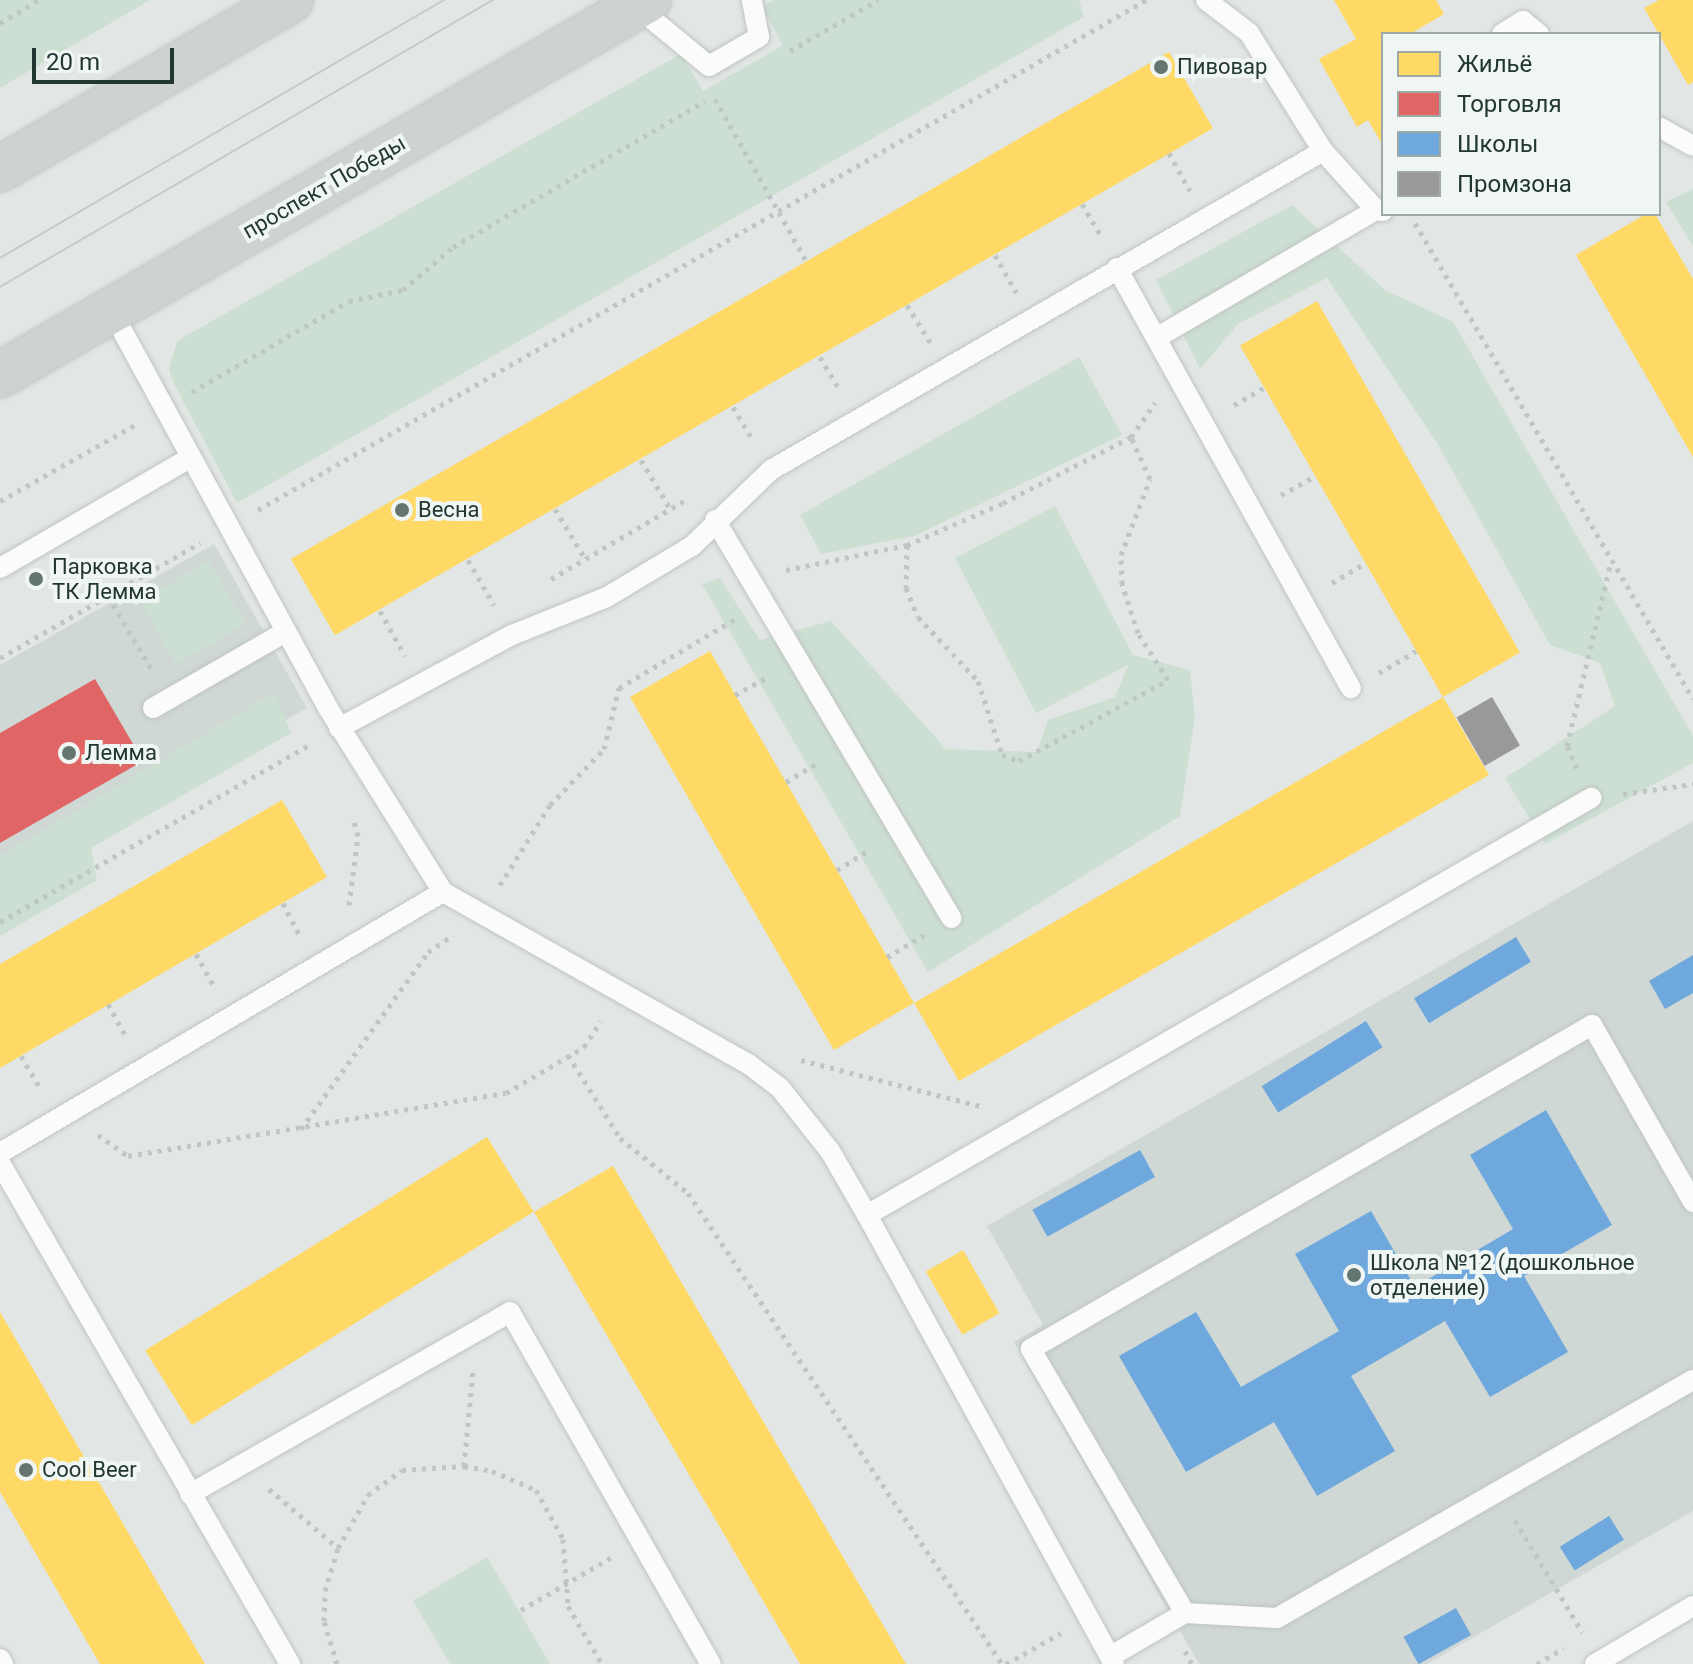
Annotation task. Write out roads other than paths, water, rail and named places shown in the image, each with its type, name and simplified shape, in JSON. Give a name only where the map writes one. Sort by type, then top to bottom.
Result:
[{"type":"main road","points":[[0,169],[290,0]]},
{"type":"main road","name":"проспект Победы","points":[[0,375],[643,3]]},
{"type":"lane","points":[[643,3],[709,66],[759,37],[752,0]]},
{"type":"lane","points":[[1156,338],[1380,210],[1323,151],[1249,33],[1206,0]]},
{"type":"lane","points":[[1505,32],[1523,21],[1537,32]]},
{"type":"lane","points":[[1661,128],[1693,146]]},
{"type":"lane","points":[[339,728],[512,635],[607,597],[692,546],[715,520],[771,470],[1323,151]]},
{"type":"lane","points":[[1117,268],[1351,688]]},
{"type":"lane","points":[[111,310],[227,528],[339,728],[443,892],[747,1063],[780,1088],[821,1141],[867,1215],[1114,1660],[1185,1613],[1277,1618],[1693,1380]]},
{"type":"lane","points":[[0,568],[190,458]]},
{"type":"lane","points":[[715,520],[951,918]]},
{"type":"lane","points":[[161,703],[285,632]]},
{"type":"lane","points":[[867,1215],[1591,798]]},
{"type":"lane","points":[[0,1153],[443,892]]},
{"type":"lane","points":[[1185,1613],[1031,1349],[1592,1025],[1693,1202]]},
{"type":"lane","points":[[0,1163],[290,1664]]},
{"type":"lane","points":[[190,1494],[510,1312],[711,1664]]},
{"type":"lane","points":[[1595,1664],[1693,1606]]},
{"type":"tram line","points":[[0,258],[444,0]]},
{"type":"tram line","points":[[0,287],[493,0]]},
{"type":"place","name":"Пивовар","points":[[1161,67]]},
{"type":"place","name":"Весна","points":[[402,510]]},
{"type":"place","name":"Парковка ТК Лемма","points":[[36,579]]},
{"type":"place","name":"Лемма","points":[[69,753]]},
{"type":"place","name":"Школа №12 (дошкольное отделение)","points":[[1354,1275]]},
{"type":"place","name":"Cool Beer","points":[[26,1470]]}]
